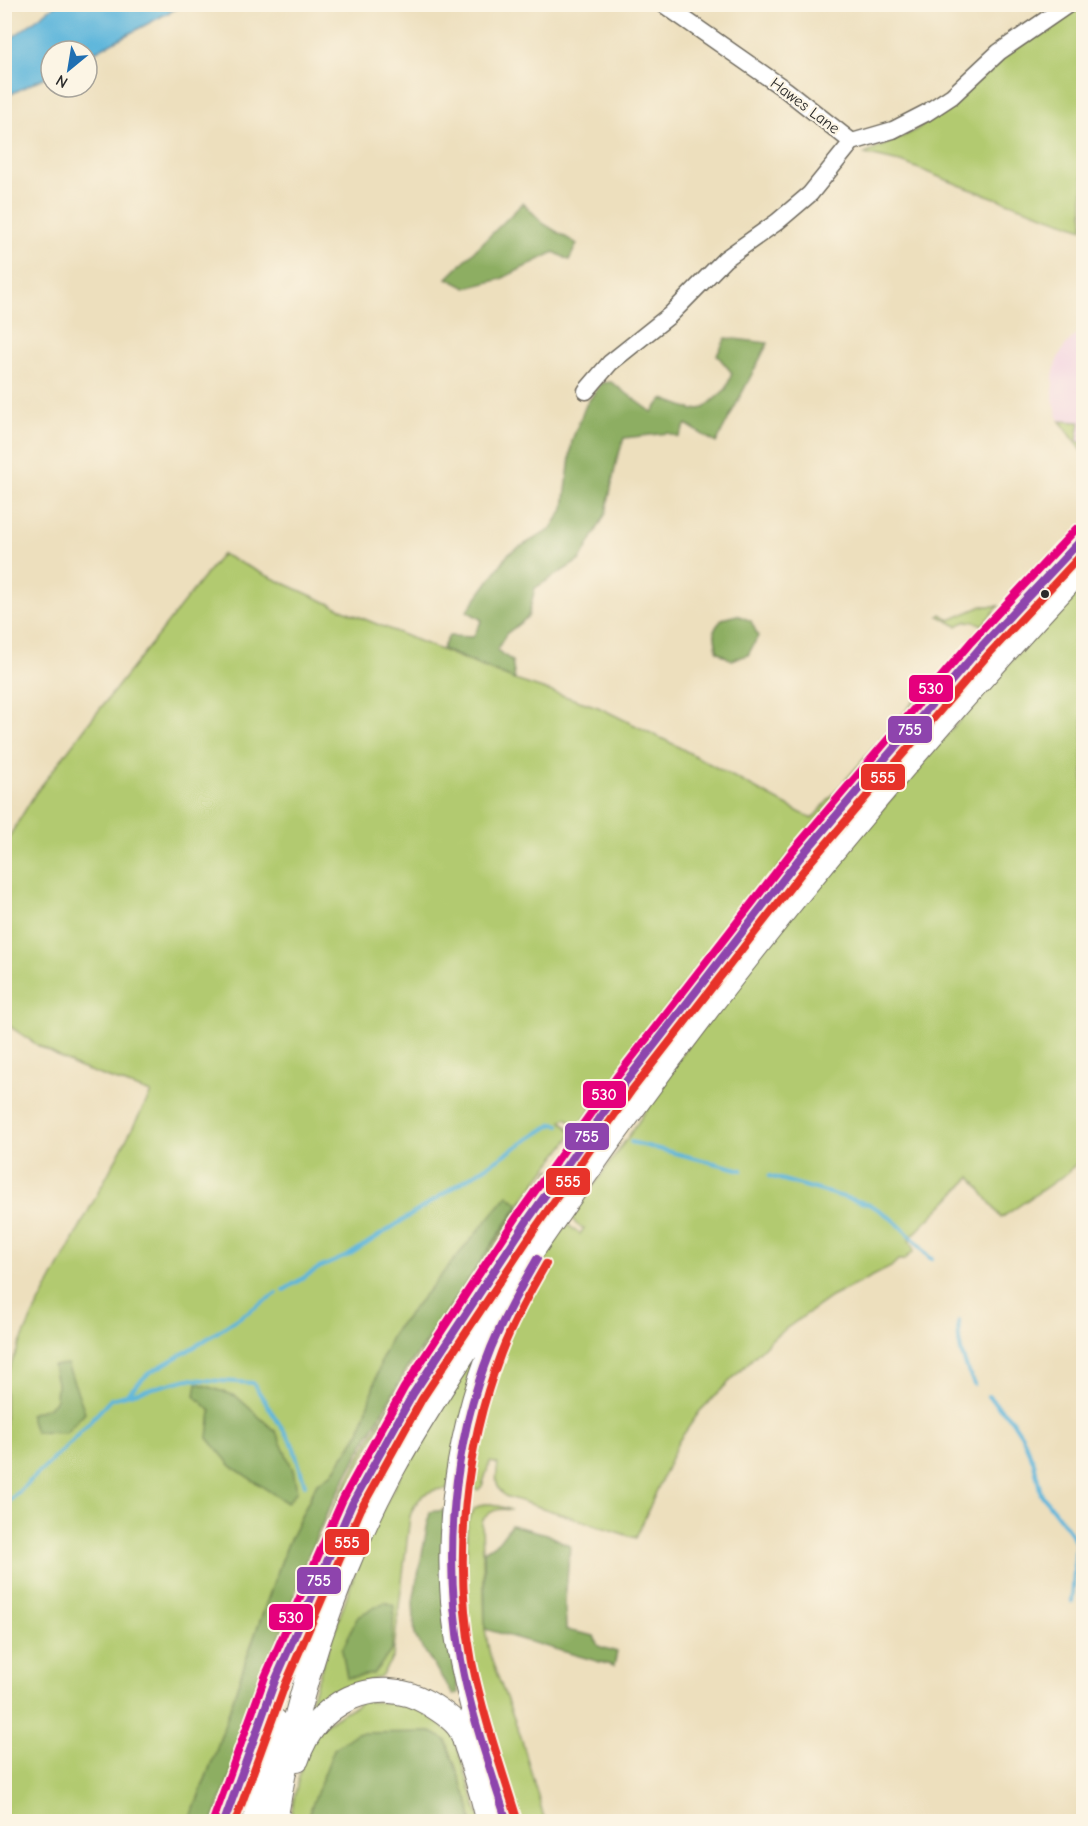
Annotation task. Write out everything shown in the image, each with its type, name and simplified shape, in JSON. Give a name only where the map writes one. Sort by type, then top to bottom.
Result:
[{"type":"highway","points":[[224,1821],[275,1681],[352,1504],[413,1394],[527,1221],[624,1084],[799,859],[979,649],[1083,536]]},
{"type":"highway","points":[[276,1821],[289,1746],[308,1675],[342,1577],[376,1503],[431,1404],[497,1302],[585,1174],[702,1015],[842,840],[950,712],[1083,567]]},
{"type":"highway","points":[[507,1821],[476,1718],[458,1639],[452,1555],[456,1495],[471,1415],[497,1335],[517,1293],[585,1174]]},
{"type":"highway","points":[[255,1821],[268,1745],[315,1590]]},
{"type":"highway","points":[[276,1821],[301,1746],[319,1719],[333,1706],[347,1699],[362,1693],[381,1691],[422,1700],[437,1708],[460,1729],[489,1821]]},
{"type":"street","name":"Hawes Lane","points":[[663,4],[786,90],[852,142],[893,130],[926,113],[952,96],[999,52],[1069,4]]},
{"type":"street","points":[[586,391],[610,363],[670,315],[725,259],[777,222],[810,194],[852,142]]},
{"type":"shaded area","points":[[1083,326],[1083,452],[1058,417],[1053,400],[1053,376],[1057,360],[1065,346]]},
{"type":"green space","points":[[1083,5],[1083,229],[904,163],[865,154],[914,131],[954,104],[1001,58],[1027,38]]},
{"type":"green space","points":[[523,203],[544,224],[577,244],[569,260],[554,252],[501,279],[466,288],[447,278]]},
{"type":"green space","points":[[726,338],[768,343],[716,443],[686,424],[679,437],[668,433],[624,438],[616,463],[606,513],[580,560],[535,588],[528,617],[506,634],[497,650],[512,661],[515,680],[442,649],[449,636],[473,637],[482,620],[467,611],[509,553],[550,530],[564,508],[572,440],[586,405],[601,383],[611,382],[652,412],[663,399],[693,410],[704,408],[726,389],[732,373],[717,355]]},
{"type":"green space","points":[[1060,421],[1080,422],[1077,441],[1083,443],[1083,452]]},
{"type":"green space","points":[[222,554],[357,616],[515,680],[598,707],[671,743],[812,819],[934,678],[934,681],[694,971],[579,1126],[566,1118],[562,1121],[573,1134],[519,1204],[509,1196],[393,1333],[383,1355],[360,1432],[332,1474],[317,1483],[287,1546],[216,1751],[189,1821],[5,1821],[5,1378],[32,1317],[151,1093],[78,1067],[39,1046],[5,1023],[4,845],[35,794]]},
{"type":"green space","points":[[1083,575],[1083,1157],[1067,1173],[1001,1218],[971,1177],[909,1239],[914,1251],[904,1260],[898,1260],[891,1267],[831,1297],[774,1337],[700,1411],[678,1442],[636,1538],[505,1496],[497,1485],[498,1464],[490,1462],[482,1486],[478,1490],[472,1488],[473,1459],[489,1391],[505,1341],[526,1293],[558,1235],[568,1225],[580,1234],[584,1228],[576,1223],[573,1215],[635,1127],[684,1051],[785,920],[1044,624],[1057,613]]},
{"type":"green space","points":[[982,606],[999,606],[982,625],[969,621],[957,626],[939,616],[941,614],[950,620]]},
{"type":"green space","points":[[737,615],[751,621],[758,636],[748,655],[731,660],[717,651],[714,630],[722,619]]},
{"type":"green space","points":[[551,1169],[510,1223],[396,1396],[333,1514],[312,1562],[283,1643],[310,1561],[331,1513],[366,1445],[395,1395],[450,1308],[508,1222]]},
{"type":"green space","points":[[508,1195],[519,1205],[407,1369],[328,1511],[308,1556],[249,1726],[213,1821],[189,1822],[287,1546],[317,1483],[332,1474],[360,1432],[383,1355],[393,1333]]},
{"type":"green space","points":[[488,1328],[447,1489],[434,1490],[424,1495],[419,1499],[410,1516],[393,1657],[381,1676],[338,1694],[304,1719],[366,1541],[425,1428]]},
{"type":"green space","points":[[67,1364],[85,1412],[66,1433],[35,1432],[29,1414],[48,1408],[56,1400],[57,1383],[53,1366]]},
{"type":"green space","points":[[197,1383],[236,1396],[276,1432],[293,1470],[297,1491],[287,1503],[231,1466],[208,1438],[211,1411],[195,1396]]},
{"type":"green space","points":[[483,1504],[492,1504],[511,1510],[495,1511],[488,1514],[482,1521],[485,1629],[490,1656],[521,1737],[545,1821],[513,1821],[475,1691],[466,1622],[467,1522],[475,1508]]},
{"type":"green space","points":[[444,1510],[458,1694],[453,1695],[415,1636],[413,1602],[430,1512]]},
{"type":"green space","points":[[511,1525],[547,1534],[570,1546],[565,1600],[566,1630],[594,1636],[598,1646],[617,1652],[614,1666],[485,1629],[484,1551],[498,1542]]},
{"type":"green space","points":[[385,1602],[394,1606],[392,1650],[373,1674],[347,1678],[342,1650],[358,1616]]},
{"type":"green space","points":[[363,1701],[416,1705],[453,1735],[481,1822],[290,1822],[300,1772],[314,1736],[324,1725]]},
{"type":"green space","points":[[431,1732],[446,1740],[470,1807],[472,1821],[306,1821],[334,1749],[357,1733]]},
{"type":"water","points":[[57,4],[183,4],[99,50],[99,39],[39,39],[39,80],[5,97],[5,43]]},
{"type":"waterway","points":[[284,1290],[319,1268],[349,1255],[546,1128],[553,1124],[559,1125]]},
{"type":"waterway","points":[[631,1142],[742,1170]]},
{"type":"waterway","points":[[769,1176],[868,1204],[888,1216],[932,1259]]},
{"type":"waterway","points":[[128,1393],[149,1373],[196,1346],[277,1293]]},
{"type":"waterway","points":[[959,1321],[960,1346],[974,1384]]},
{"type":"waterway","points":[[4,1506],[70,1443],[111,1399],[188,1379],[253,1383],[293,1445],[305,1485]]},
{"type":"waterway","points":[[988,1396],[1011,1419],[1022,1436],[1034,1463],[1041,1494],[1069,1530],[1076,1543],[1072,1602]]},
{"type":"transit line","name":"530","points":[[214,1818],[265,1677],[343,1499],[404,1388],[518,1215],[616,1078],[791,853],[971,642],[1076,529]]},
{"type":"transit line","name":"755","points":[[224,1822],[275,1681],[352,1504],[413,1394],[527,1221],[624,1084],[799,859],[979,649],[1084,537]]},
{"type":"transit line","name":"555","points":[[235,1822],[285,1685],[361,1509],[422,1399],[536,1227],[632,1090],[807,866],[987,656],[1084,552]]},
{"type":"transit line","name":"755","points":[[507,1822],[475,1721],[465,1681],[456,1621],[452,1542],[460,1462],[467,1423],[478,1385],[501,1325],[537,1259]]},
{"type":"transit line","name":"555","points":[[517,1819],[487,1721],[472,1662],[466,1623],[463,1545],[471,1467],[488,1390],[511,1330],[546,1264]]}]
